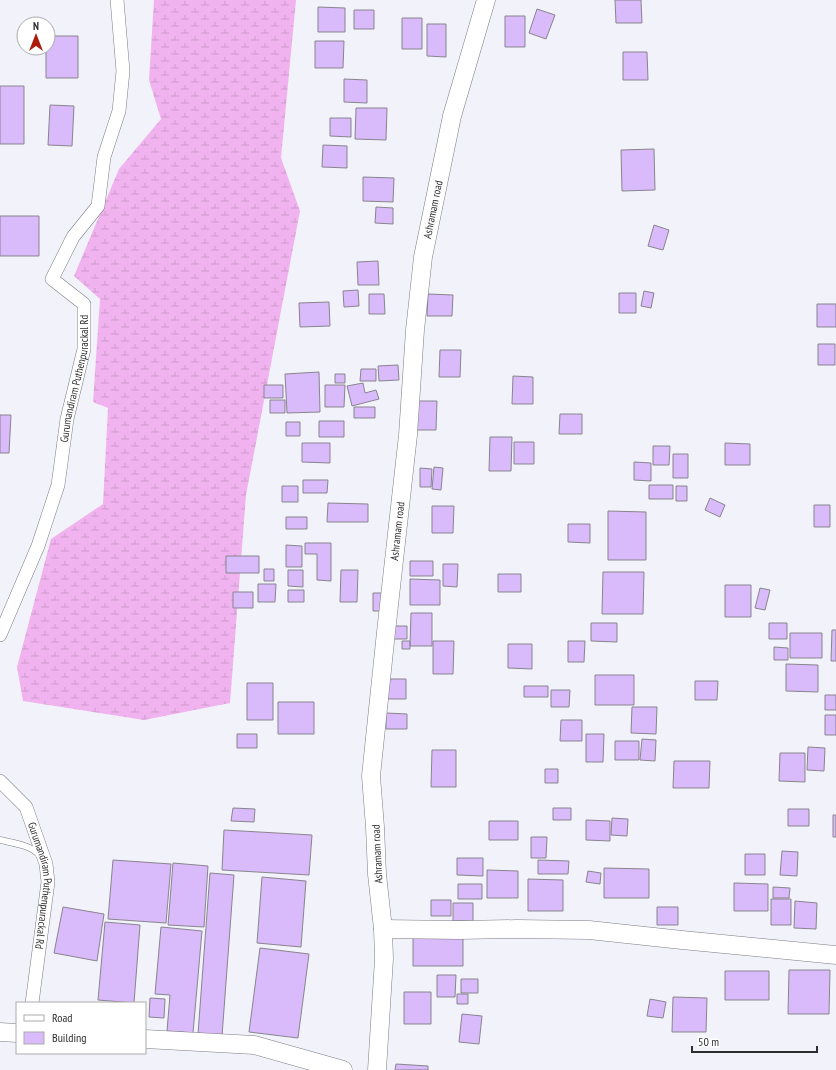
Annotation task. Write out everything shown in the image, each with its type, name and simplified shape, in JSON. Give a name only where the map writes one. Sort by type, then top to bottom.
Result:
[{"type":"main road","name":"Ashramam road","points":[[376,1070],[384,960],[371,776],[408,435],[415,330],[423,257],[452,116],[486,0]]},
{"type":"main road","points":[[383,929],[589,930],[836,955]]},
{"type":"main road","points":[[0,1032],[16,1033]]},
{"type":"main road","points":[[146,1039],[254,1045],[343,1070]]},
{"type":"street","name":"Gurumandiram Puthenpurackal Rd","points":[[0,635],[38,546],[58,485],[67,418],[84,349],[84,304],[52,278],[72,237],[98,206],[104,157],[119,111],[123,71],[117,0]]},
{"type":"street","name":"Gurumandiram Puthenpurackal Rd","points":[[0,781],[26,806],[46,864],[48,882],[32,1002]]},
{"type":"lane","points":[[0,840],[20,844],[38,853],[46,864]]},
{"type":"green space","points":[[154,0],[296,0],[281,158],[300,211],[246,495],[230,703],[144,720],[23,701],[17,667],[51,539],[103,504],[108,408],[93,402],[100,299],[74,276],[119,169],[161,119],[149,80]]},
{"type":"building","points":[[615,0],[641,0],[642,23],[616,23]]},
{"type":"building","points":[[318,7],[345,8],[345,32],[318,32]]},
{"type":"building","points":[[537,9],[555,15],[546,39],[529,33]]},
{"type":"building","points":[[354,10],[374,10],[374,29],[354,29]]},
{"type":"building","points":[[505,16],[525,16],[525,47],[505,47]]},
{"type":"building","points":[[402,18],[422,18],[422,49],[402,49]]},
{"type":"building","points":[[427,24],[446,24],[446,57],[427,56]]},
{"type":"building","points":[[56,36],[78,36],[78,78],[46,78],[46,56],[56,56]]},
{"type":"building","points":[[315,41],[344,41],[343,68],[315,68]]},
{"type":"building","points":[[623,52],[647,52],[648,80],[623,80]]},
{"type":"building","points":[[344,79],[367,80],[367,103],[344,102]]},
{"type":"building","points":[[0,86],[24,86],[24,144],[0,144]]},
{"type":"building","points":[[50,105],[74,106],[72,146],[48,145]]},
{"type":"building","points":[[356,108],[387,108],[386,140],[355,139]]},
{"type":"building","points":[[330,118],[351,118],[351,137],[330,136]]},
{"type":"building","points":[[323,145],[347,146],[347,168],[322,167]]},
{"type":"building","points":[[654,149],[655,190],[622,191],[621,150]]},
{"type":"building","points":[[363,177],[394,178],[393,202],[363,201]]},
{"type":"building","points":[[376,207],[393,208],[393,224],[375,223]]},
{"type":"building","points":[[0,216],[39,216],[39,256],[0,256]]},
{"type":"building","points":[[654,225],[669,230],[663,250],[648,246]]},
{"type":"building","points":[[378,261],[379,285],[358,285],[357,262]]},
{"type":"building","points":[[358,290],[359,306],[344,307],[343,291]]},
{"type":"building","points":[[644,291],[654,293],[651,308],[641,306]]},
{"type":"building","points":[[619,293],[636,293],[636,313],[619,313]]},
{"type":"building","points":[[369,294],[384,294],[385,314],[369,314]]},
{"type":"building","points":[[428,294],[453,295],[452,316],[427,316]]},
{"type":"building","points":[[329,302],[330,326],[300,327],[299,303]]},
{"type":"building","points":[[817,304],[836,304],[836,327],[817,327]]},
{"type":"building","points":[[818,344],[835,344],[835,365],[818,365]]},
{"type":"building","points":[[440,350],[461,350],[460,377],[439,377]]},
{"type":"building","points":[[398,365],[399,380],[379,381],[378,366]]},
{"type":"building","points":[[361,369],[376,369],[376,381],[360,381]]},
{"type":"building","points":[[319,372],[320,412],[287,413],[285,374]]},
{"type":"building","points":[[335,374],[345,374],[345,383],[335,383]]},
{"type":"building","points":[[513,376],[533,377],[533,404],[512,404]]},
{"type":"building","points":[[363,383],[365,393],[376,390],[379,399],[352,406],[347,386]]},
{"type":"building","points":[[264,385],[283,385],[283,398],[264,398]]},
{"type":"building","points":[[325,385],[345,385],[344,407],[325,407]]},
{"type":"building","points":[[270,400],[285,400],[285,413],[270,413]]},
{"type":"building","points":[[414,401],[437,401],[436,430],[414,430]]},
{"type":"building","points":[[354,407],[375,407],[375,418],[354,418]]},
{"type":"building","points":[[560,414],[582,414],[582,434],[559,434]]},
{"type":"building","points":[[0,415],[11,415],[9,453],[0,453]]},
{"type":"building","points":[[319,421],[344,421],[344,437],[319,437]]},
{"type":"building","points":[[286,422],[300,422],[300,436],[286,436]]},
{"type":"building","points":[[490,437],[512,437],[511,471],[489,471]]},
{"type":"building","points":[[514,442],[534,442],[534,464],[514,464]]},
{"type":"building","points":[[302,443],[330,443],[330,463],[302,462]]},
{"type":"building","points":[[725,443],[750,444],[750,465],[725,465]]},
{"type":"building","points":[[653,446],[670,446],[669,465],[653,465]]},
{"type":"building","points":[[673,454],[688,454],[688,478],[673,478]]},
{"type":"building","points":[[634,462],[651,463],[651,481],[634,480]]},
{"type":"building","points":[[434,467],[443,468],[441,490],[432,489]]},
{"type":"building","points":[[420,468],[432,469],[431,487],[420,487]]},
{"type":"building","points":[[303,480],[328,480],[327,493],[303,493]]},
{"type":"building","points":[[649,485],[673,485],[673,499],[649,499]]},
{"type":"building","points":[[282,486],[298,486],[298,502],[282,502]]},
{"type":"building","points":[[676,486],[687,486],[687,501],[676,501]]},
{"type":"building","points":[[710,498],[725,505],[720,517],[705,510]]},
{"type":"building","points":[[328,503],[368,504],[368,522],[327,522]]},
{"type":"building","points":[[814,505],[830,505],[830,527],[814,527]]},
{"type":"building","points":[[432,506],[454,506],[453,533],[432,533]]},
{"type":"building","points":[[608,511],[646,512],[646,560],[608,560]]},
{"type":"building","points":[[286,517],[307,517],[307,529],[286,529]]},
{"type":"building","points":[[568,524],[590,524],[590,543],[568,542]]},
{"type":"building","points":[[305,543],[331,543],[331,581],[317,580],[317,554],[305,554]]},
{"type":"building","points":[[286,545],[302,546],[302,567],[286,567]]},
{"type":"building","points":[[226,556],[259,556],[259,573],[226,573]]},
{"type":"building","points":[[410,561],[433,561],[433,576],[410,576]]},
{"type":"building","points":[[443,564],[458,564],[457,587],[443,586]]},
{"type":"building","points":[[264,569],[274,569],[274,581],[264,581]]},
{"type":"building","points":[[288,570],[303,570],[303,587],[288,586]]},
{"type":"building","points":[[341,570],[358,570],[357,602],[340,602]]},
{"type":"building","points":[[603,572],[644,572],[643,614],[602,614]]},
{"type":"building","points":[[498,574],[521,574],[521,592],[498,592]]},
{"type":"building","points":[[410,579],[440,580],[440,605],[410,605]]},
{"type":"building","points":[[258,584],[276,584],[275,602],[258,602]]},
{"type":"building","points":[[725,585],[751,585],[751,617],[725,617]]},
{"type":"building","points":[[760,588],[770,590],[765,610],[755,608]]},
{"type":"building","points":[[288,590],[304,590],[304,602],[288,602]]},
{"type":"building","points":[[233,592],[253,592],[253,608],[233,608]]},
{"type":"building","points":[[373,593],[386,593],[386,611],[373,611]]},
{"type":"building","points":[[411,613],[432,613],[432,646],[410,646]]},
{"type":"building","points":[[591,623],[617,623],[617,642],[591,641]]},
{"type":"building","points":[[769,623],[787,623],[787,639],[769,639]]},
{"type":"building","points":[[392,626],[407,626],[407,639],[392,639]]},
{"type":"building","points":[[832,630],[836,630],[836,661],[831,661]]},
{"type":"building","points":[[790,633],[822,633],[822,658],[790,658]]},
{"type":"building","points":[[402,641],[410,641],[410,649],[402,649]]},
{"type":"building","points":[[433,641],[454,641],[453,674],[433,674]]},
{"type":"building","points":[[568,641],[585,641],[584,662],[568,662]]},
{"type":"building","points":[[508,644],[532,644],[532,669],[508,668]]},
{"type":"building","points":[[774,647],[788,648],[788,660],[774,660]]},
{"type":"building","points":[[786,664],[818,665],[818,692],[786,691]]},
{"type":"building","points":[[595,675],[634,675],[634,705],[595,705]]},
{"type":"building","points":[[387,679],[406,679],[406,699],[387,699]]},
{"type":"building","points":[[695,681],[718,681],[717,700],[695,700]]},
{"type":"building","points":[[247,683],[273,683],[273,720],[247,720]]},
{"type":"building","points":[[524,686],[548,686],[548,697],[524,697]]},
{"type":"building","points":[[551,690],[570,690],[569,707],[551,707]]},
{"type":"building","points":[[825,695],[836,695],[836,710],[825,710]]},
{"type":"building","points":[[278,702],[314,702],[314,734],[278,734]]},
{"type":"building","points":[[632,707],[657,707],[656,734],[631,733]]},
{"type":"building","points":[[386,713],[407,714],[407,729],[386,729]]},
{"type":"building","points":[[825,715],[836,715],[836,735],[825,735]]},
{"type":"building","points":[[561,720],[582,720],[582,741],[560,741]]},
{"type":"building","points":[[237,734],[257,734],[257,748],[237,748]]},
{"type":"building","points":[[586,734],[604,734],[603,762],[586,762]]},
{"type":"building","points":[[642,739],[656,740],[655,761],[640,760]]},
{"type":"building","points":[[615,741],[639,741],[639,760],[615,760]]},
{"type":"building","points":[[808,747],[825,748],[824,771],[807,770]]},
{"type":"building","points":[[432,750],[456,750],[456,787],[431,787]]},
{"type":"building","points":[[780,753],[805,753],[805,782],[779,781]]},
{"type":"building","points":[[674,761],[710,761],[709,788],[673,788]]},
{"type":"building","points":[[545,769],[558,769],[558,783],[545,783]]},
{"type":"building","points":[[233,808],[255,809],[254,822],[231,821]]},
{"type":"building","points":[[553,808],[571,808],[571,820],[553,820]]},
{"type":"building","points":[[788,809],[809,809],[809,826],[788,826]]},
{"type":"building","points":[[833,815],[836,815],[836,837],[833,837]]},
{"type":"building","points":[[612,818],[628,819],[627,836],[611,835]]},
{"type":"building","points":[[586,820],[610,821],[610,841],[586,840]]},
{"type":"building","points":[[489,821],[518,821],[518,840],[489,840]]},
{"type":"building","points":[[224,830],[312,835],[309,875],[222,870]]},
{"type":"building","points":[[531,837],[547,837],[546,858],[531,858]]},
{"type":"building","points":[[782,851],[798,852],[797,876],[780,875]]},
{"type":"building","points":[[745,854],[765,854],[765,875],[745,875]]},
{"type":"building","points":[[457,858],[483,858],[483,876],[457,875]]},
{"type":"building","points":[[113,860],[171,864],[166,923],[108,919]]},
{"type":"building","points":[[538,860],[569,861],[568,874],[538,874]]},
{"type":"building","points":[[173,863],[208,866],[204,927],[168,925]]},
{"type":"building","points":[[604,868],[649,869],[649,898],[604,898]]},
{"type":"building","points":[[487,870],[518,871],[518,898],[487,898]]},
{"type":"building","points":[[588,871],[601,873],[600,884],[586,882]]},
{"type":"building","points":[[210,873],[234,875],[222,1036],[198,1034]]},
{"type":"building","points":[[262,877],[306,881],[301,947],[257,943]]},
{"type":"building","points":[[528,879],[563,880],[563,911],[528,911]]},
{"type":"building","points":[[734,883],[768,884],[768,911],[734,911]]},
{"type":"building","points":[[458,884],[482,884],[482,899],[458,899]]},
{"type":"building","points":[[773,887],[790,888],[789,898],[773,898]]},
{"type":"building","points":[[771,899],[791,899],[791,925],[771,925]]},
{"type":"building","points":[[431,900],[451,900],[451,916],[431,916]]},
{"type":"building","points":[[795,901],[817,903],[816,929],[794,928]]},
{"type":"building","points":[[453,903],[473,903],[473,921],[453,921]]},
{"type":"building","points":[[63,907],[104,914],[97,961],[54,953]]},
{"type":"building","points":[[657,907],[678,907],[678,925],[657,925]]},
{"type":"building","points":[[105,922],[140,925],[134,1002],[98,1000]]},
{"type":"building","points":[[161,927],[202,931],[193,1033],[167,1031],[170,995],[155,994]]},
{"type":"building","points":[[413,936],[463,937],[463,966],[413,966]]},
{"type":"building","points":[[260,948],[309,954],[298,1038],[249,1032]]},
{"type":"building","points":[[789,970],[830,970],[829,1014],[788,1014]]},
{"type":"building","points":[[725,971],[769,971],[769,1000],[725,1000]]},
{"type":"building","points":[[437,975],[456,975],[455,997],[437,997]]},
{"type":"building","points":[[461,979],[478,979],[478,993],[461,993]]},
{"type":"building","points":[[404,992],[431,992],[431,1024],[404,1024]]},
{"type":"building","points":[[457,994],[468,994],[468,1004],[457,1004]]},
{"type":"building","points":[[673,997],[707,998],[706,1032],[672,1032]]},
{"type":"building","points":[[150,998],[165,999],[164,1018],[149,1017]]},
{"type":"building","points":[[650,999],[666,1002],[663,1018],[647,1016]]},
{"type":"building","points":[[462,1014],[482,1016],[479,1044],[459,1042]]},
{"type":"building","points":[[396,1064],[428,1066],[428,1070],[395,1070]]}]
